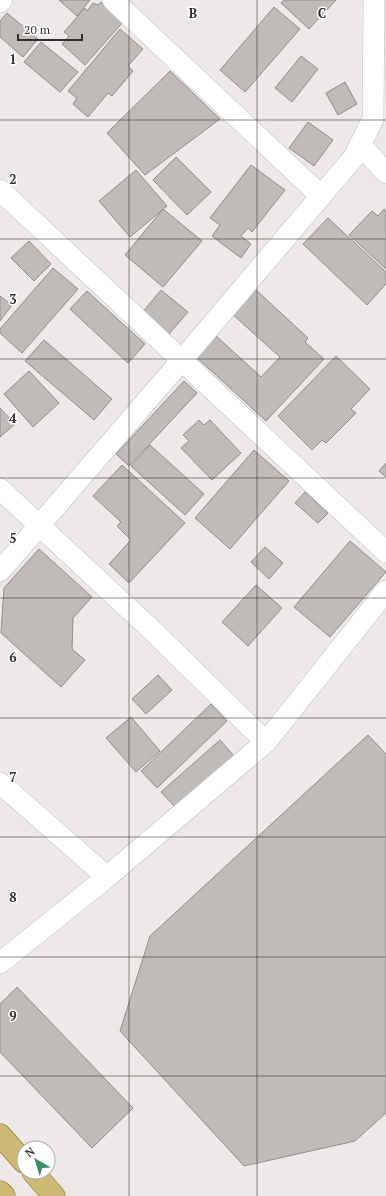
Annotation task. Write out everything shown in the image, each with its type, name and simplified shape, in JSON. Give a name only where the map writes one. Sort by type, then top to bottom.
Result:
[{"type":"main road","points":[[0,1135],[16,1153]]},
{"type":"main road","points":[[40,1180],[54,1196]]},
{"type":"main road","points":[[0,1192],[4,1196]]},
{"type":"street","points":[[113,0],[321,196]]},
{"type":"street","points":[[0,571],[182,360],[354,157],[372,119],[378,3]]},
{"type":"street","points":[[360,144],[386,173]]},
{"type":"street","points":[[0,190],[386,552]]},
{"type":"street","points":[[0,489],[38,526],[155,633],[266,742]]},
{"type":"street","points":[[0,963],[107,877],[266,742],[386,591]]},
{"type":"street","points":[[0,783],[107,877]]},
{"type":"building","points":[[59,0],[90,0],[77,16]]},
{"type":"building","points":[[284,0],[336,0],[309,29],[281,3]]},
{"type":"building","points":[[101,2],[123,22],[85,65],[62,44],[69,36],[64,32],[85,8],[87,11],[93,3],[98,5]]},
{"type":"building","points":[[274,7],[300,29],[245,92],[220,70]]},
{"type":"building","points":[[7,13],[38,39],[23,57],[0,37],[0,21]]},
{"type":"building","points":[[120,29],[143,49],[128,66],[133,71],[112,96],[108,93],[88,117],[73,104],[77,98],[68,91]]},
{"type":"building","points":[[41,42],[78,72],[60,92],[24,62]]},
{"type":"building","points":[[301,56],[318,69],[292,102],[275,88]]},
{"type":"building","points":[[170,71],[220,119],[145,175],[107,133]]},
{"type":"building","points":[[345,82],[357,104],[338,115],[326,93]]},
{"type":"building","points":[[308,122],[333,140],[314,166],[289,148]]},
{"type":"building","points":[[176,157],[211,192],[187,215],[153,180]]},
{"type":"building","points":[[251,165],[285,190],[252,232],[248,228],[241,236],[251,244],[241,258],[212,236],[220,225],[210,218]]},
{"type":"building","points":[[136,170],[167,206],[130,237],[99,201]]},
{"type":"building","points":[[163,209],[202,241],[163,287],[125,255]]},
{"type":"building","points":[[384,209],[386,211],[386,269],[349,235],[372,211],[378,216]]},
{"type":"building","points":[[328,218],[386,272],[386,284],[367,305],[303,244]]},
{"type":"building","points":[[29,241],[51,264],[34,281],[11,258]]},
{"type":"building","points":[[53,268],[78,289],[22,353],[0,333],[0,329]]},
{"type":"building","points":[[254,288],[308,338],[305,342],[324,359],[266,421],[195,356],[214,334],[261,377],[280,357],[231,313]]},
{"type":"building","points":[[161,290],[188,312],[169,334],[142,313]]},
{"type":"building","points":[[87,291],[145,344],[128,363],[70,309]]},
{"type":"building","points":[[0,296],[12,305],[0,321]]},
{"type":"building","points":[[44,340],[112,399],[94,420],[25,361]]},
{"type":"building","points":[[336,356],[370,389],[351,409],[356,413],[326,443],[322,440],[312,450],[278,416]]},
{"type":"building","points":[[29,371],[59,403],[33,427],[4,394]]},
{"type":"building","points":[[184,381],[197,393],[129,466],[116,454]]},
{"type":"building","points":[[0,408],[15,424],[0,437]]},
{"type":"building","points":[[199,420],[204,425],[210,420],[241,453],[212,480],[181,448],[189,441],[183,435]]},
{"type":"building","points":[[150,445],[204,494],[185,515],[131,466]]},
{"type":"building","points":[[254,450],[289,481],[230,549],[195,518]]},
{"type":"building","points":[[386,463],[386,477],[379,471]]},
{"type":"building","points":[[122,465],[185,523],[129,583],[109,564],[131,540],[117,526],[121,522],[93,496]]},
{"type":"building","points":[[305,492],[328,513],[318,523],[295,503]]},
{"type":"building","points":[[350,541],[386,572],[330,637],[294,607]]},
{"type":"building","points":[[265,547],[283,563],[269,579],[251,562]]},
{"type":"building","points":[[39,549],[92,597],[73,618],[72,649],[85,660],[61,687],[1,633],[4,588]]},
{"type":"building","points":[[256,585],[282,608],[248,646],[222,622]]},
{"type":"building","points":[[158,675],[172,690],[146,714],[132,699]]},
{"type":"building","points":[[211,704],[227,721],[157,788],[141,771]]},
{"type":"building","points":[[131,717],[160,751],[136,772],[106,738]]},
{"type":"building","points":[[368,735],[386,754],[386,1113],[355,1141],[244,1166],[120,1031],[150,936]]},
{"type":"building","points":[[220,740],[235,757],[177,809],[161,792]]},
{"type":"building","points":[[17,987],[133,1108],[92,1148],[0,1052],[0,1004]]}]
